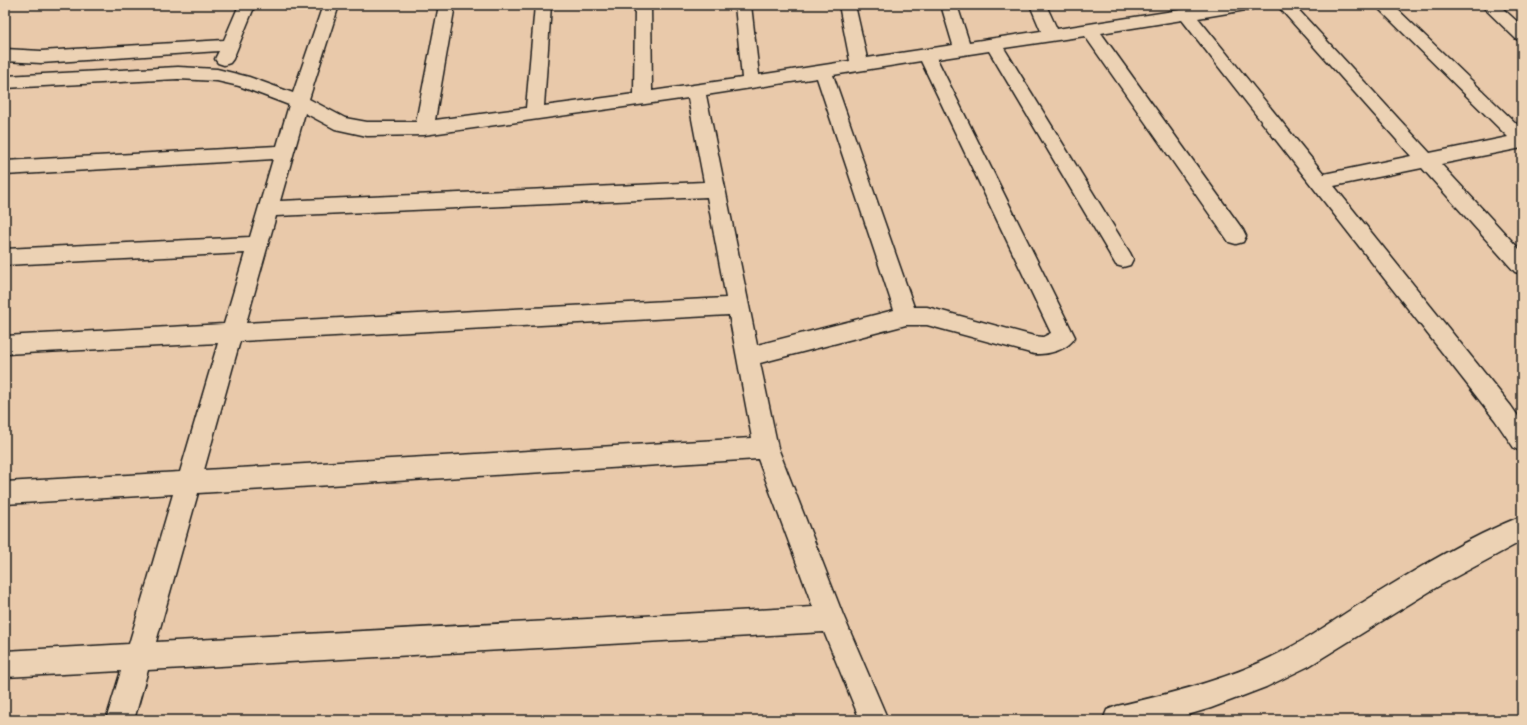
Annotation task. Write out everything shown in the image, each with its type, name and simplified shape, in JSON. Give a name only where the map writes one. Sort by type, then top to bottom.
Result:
[{"type":"street","points":[[217,75],[247,5]]},
{"type":"street","points":[[120,720],[284,152],[331,5]]},
{"type":"street","points":[[424,128],[447,5]]},
{"type":"street","points":[[534,114],[543,5]]},
{"type":"street","points":[[643,5],[643,99]]},
{"type":"street","points":[[743,5],[751,82]]},
{"type":"street","points":[[847,5],[860,65]]},
{"type":"street","points":[[949,5],[963,49]]},
{"type":"street","points":[[1038,5],[1051,35]]},
{"type":"street","points":[[5,82],[178,73],[217,75],[243,81],[299,102],[341,124],[367,129],[424,128],[643,99],[927,55],[1089,29],[1147,12],[1186,14],[1246,5]]},
{"type":"street","points":[[1285,5],[1522,266]]},
{"type":"street","points":[[1383,5],[1522,140]]},
{"type":"street","points":[[1489,5],[1522,35]]},
{"type":"street","points":[[1186,14],[1503,413],[1522,441]]},
{"type":"street","points":[[1089,29],[1236,236]]},
{"type":"street","points":[[993,44],[1123,259]]},
{"type":"street","points":[[5,56],[41,57],[230,45]]},
{"type":"street","points":[[748,357],[906,316],[927,316],[1034,345],[1045,346],[1064,337],[927,55]]},
{"type":"street","points":[[823,71],[906,316]]},
{"type":"street","points":[[696,91],[766,448],[831,619],[874,720]]},
{"type":"street","points":[[1319,182],[1522,140]]},
{"type":"street","points":[[5,168],[284,152]]},
{"type":"street","points":[[268,209],[715,189]]},
{"type":"street","points":[[5,257],[257,245]]},
{"type":"street","points":[[5,345],[738,306]]},
{"type":"street","points":[[5,493],[766,448]]},
{"type":"street","points":[[1117,720],[1163,709],[1237,687],[1300,657],[1374,610],[1483,546],[1522,528]]},
{"type":"street","points":[[5,664],[831,619]]}]
